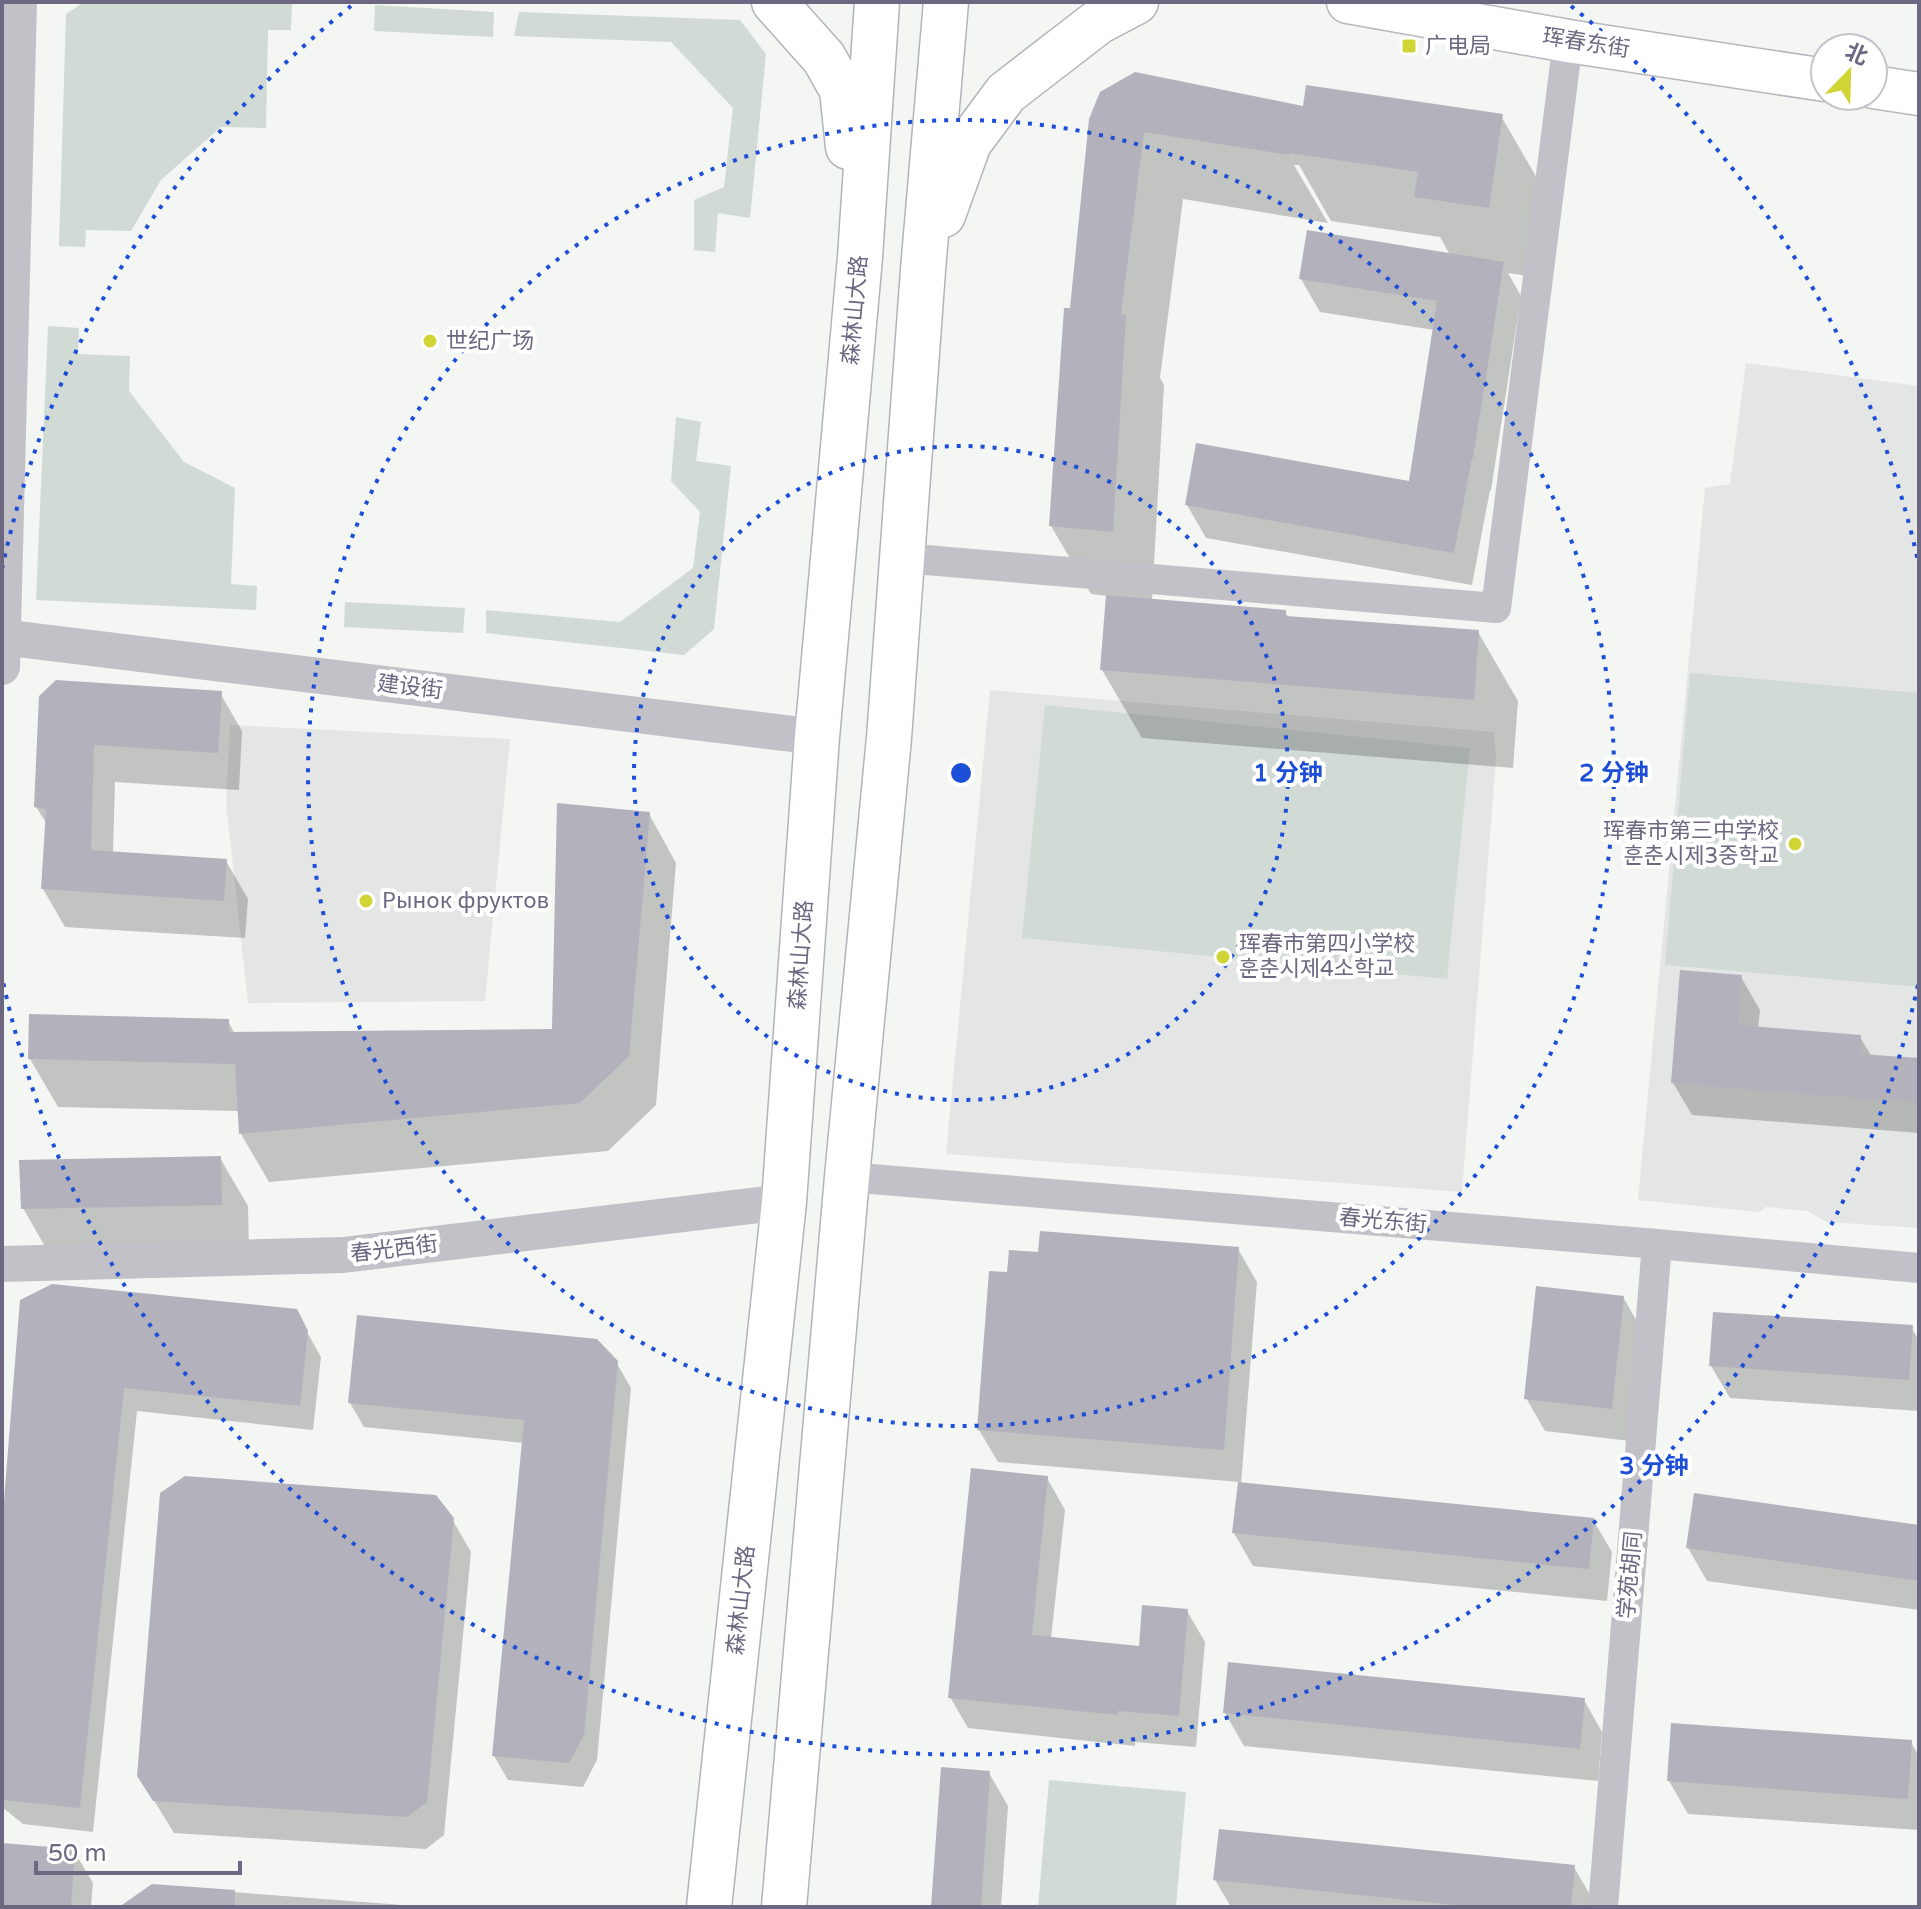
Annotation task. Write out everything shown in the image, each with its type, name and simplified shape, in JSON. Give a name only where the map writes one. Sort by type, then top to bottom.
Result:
[{"type":"main road","points":[[774,2],[824,58],[842,90],[860,257]]},
{"type":"main road","name":"森林山大路","points":[[709,1907],[784,1202],[817,737],[860,257],[877,2]]},
{"type":"main road","points":[[784,1907],[847,1177],[889,738],[946,2]]},
{"type":"main road","points":[[923,270],[969,143],[1006,93],[1098,22],[1136,2]]},
{"type":"main road","name":"珲春东街","points":[[1348,2],[1568,41],[1809,78]]},
{"type":"main road","points":[[1889,89],[1919,94]]},
{"type":"street","points":[[3,647],[19,2]]},
{"type":"street","points":[[902,558],[1496,608],[1568,41]]},
{"type":"street","name":"建设街","points":[[3,647],[817,737]]},
{"type":"street","name":"春光东街","points":[[847,1177],[1919,1268]]},
{"type":"street","name":"春光西街","points":[[2,1264],[343,1255],[784,1202]]},
{"type":"street","name":"学苑胡同","points":[[1603,1907],[1657,1244]]},
{"type":"shaded area","points":[[84,2],[292,2],[291,30],[268,30],[266,128],[221,127],[161,180],[131,231],[86,230],[85,247],[59,246],[66,14]]},
{"type":"shaded area","points":[[375,5],[494,12],[493,37],[374,31]]},
{"type":"shaded area","points":[[519,12],[740,20],[766,54],[750,218],[718,213],[715,252],[694,250],[694,200],[724,187],[733,108],[671,42],[514,36]]},
{"type":"shaded area","points":[[48,326],[79,328],[78,354],[130,356],[129,391],[184,462],[235,488],[231,584],[257,586],[256,610],[36,600]]},
{"type":"shaded area","name":"珲春市第三中学校 훈춘시제3중학교","points":[[1746,363],[1919,386],[1919,1228],[1827,1222],[1807,1211],[1766,1207],[1759,1212],[1638,1200],[1705,488],[1730,484]]},
{"type":"shaded area","points":[[676,417],[701,422],[696,461],[731,466],[714,629],[684,655],[486,633],[486,610],[620,622],[693,568],[700,512],[671,481]]},
{"type":"shaded area","points":[[345,602],[465,608],[463,633],[344,627]]},
{"type":"shaded area","points":[[1690,673],[1919,693],[1919,987],[1665,965]]},
{"type":"shaded area","name":"珲春市第四小学校 훈춘시제4소학교","points":[[990,690],[1494,732],[1496,759],[1462,1192],[946,1154]]},
{"type":"shaded area","points":[[1045,705],[1470,748],[1447,979],[1022,938]]},
{"type":"shaded area","name":"Рынок фруктов","points":[[230,725],[510,739],[485,1001],[248,1003],[226,802]]},
{"type":"shaded area","points":[[1049,1780],[1186,1792],[1176,1907],[1038,1907]]},
{"type":"building","points":[[1135,72],[1303,106],[1306,85],[1503,114],[1489,208],[1414,197],[1418,172],[1144,132],[1121,314],[1126,315],[1113,532],[1049,526],[1064,308],[1070,308],[1089,119],[1100,92]]},
{"type":"building","points":[[1307,230],[1504,262],[1473,458],[1454,553],[1185,505],[1196,443],[1409,481],[1437,301],[1299,279]]},
{"type":"building","points":[[1106,595],[1286,610],[1286,616],[1479,630],[1474,700],[1100,670]]},
{"type":"building","points":[[56,680],[222,691],[218,753],[94,745],[91,850],[227,859],[224,901],[41,889],[46,809],[34,807],[39,696]]},
{"type":"building","points":[[557,803],[650,812],[629,1056],[580,1103],[239,1134],[235,1064],[28,1059],[29,1014],[229,1019],[229,1032],[552,1029]]},
{"type":"building","points":[[1680,970],[1742,975],[1738,1025],[1861,1035],[1860,1054],[1919,1058],[1919,1103],[1671,1083]]},
{"type":"building","points":[[221,1156],[222,1205],[21,1209],[19,1160]]},
{"type":"building","points":[[1040,1231],[1239,1247],[1224,1450],[977,1430],[989,1271],[1007,1272],[1009,1250],[1038,1252]]},
{"type":"building","points":[[52,1284],[297,1309],[308,1331],[300,1406],[124,1388],[80,1808],[2,1800],[2,1525],[20,1300]]},
{"type":"building","points":[[1536,1286],[1624,1296],[1612,1409],[1524,1399]]},
{"type":"building","points":[[1713,1312],[1913,1325],[1909,1380],[1709,1366]]},
{"type":"building","points":[[357,1315],[597,1339],[618,1361],[584,1735],[569,1763],[492,1756],[524,1420],[348,1403]]},
{"type":"building","points":[[971,1468],[1048,1476],[1032,1635],[1139,1646],[1142,1605],[1188,1609],[1179,1716],[1118,1711],[1118,1715],[948,1698]]},
{"type":"building","points":[[185,1476],[436,1495],[454,1518],[427,1802],[407,1817],[153,1801],[137,1776],[160,1493]]},
{"type":"building","points":[[1238,1482],[1594,1518],[1589,1569],[1232,1533]]},
{"type":"building","points":[[1694,1493],[1919,1525],[1919,1581],[1686,1548]]},
{"type":"building","points":[[1228,1662],[1585,1698],[1580,1749],[1223,1713]]},
{"type":"building","points":[[1671,1723],[1912,1740],[1908,1799],[1667,1781]]},
{"type":"building","points":[[941,1767],[990,1771],[981,1907],[931,1907]]},
{"type":"building","points":[[1219,1829],[1575,1865],[1571,1907],[1475,1907],[1213,1880]]},
{"type":"building","points":[[2,1843],[75,1849],[71,1907],[2,1907]]},
{"type":"building","points":[[152,1884],[235,1890],[235,1907],[119,1907]]},
{"type":"place","name":"广电局","points":[[1409,46]]},
{"type":"place","name":"世纪广场","points":[[430,341]]},
{"type":"place","name":"珲春市第三中学校 훈춘시제3중학교","points":[[1795,844]]},
{"type":"place","name":"Рынок фруктов","points":[[366,901]]},
{"type":"place","name":"珲春市第四小学校 훈춘시제4소학교","points":[[1223,957]]}]
